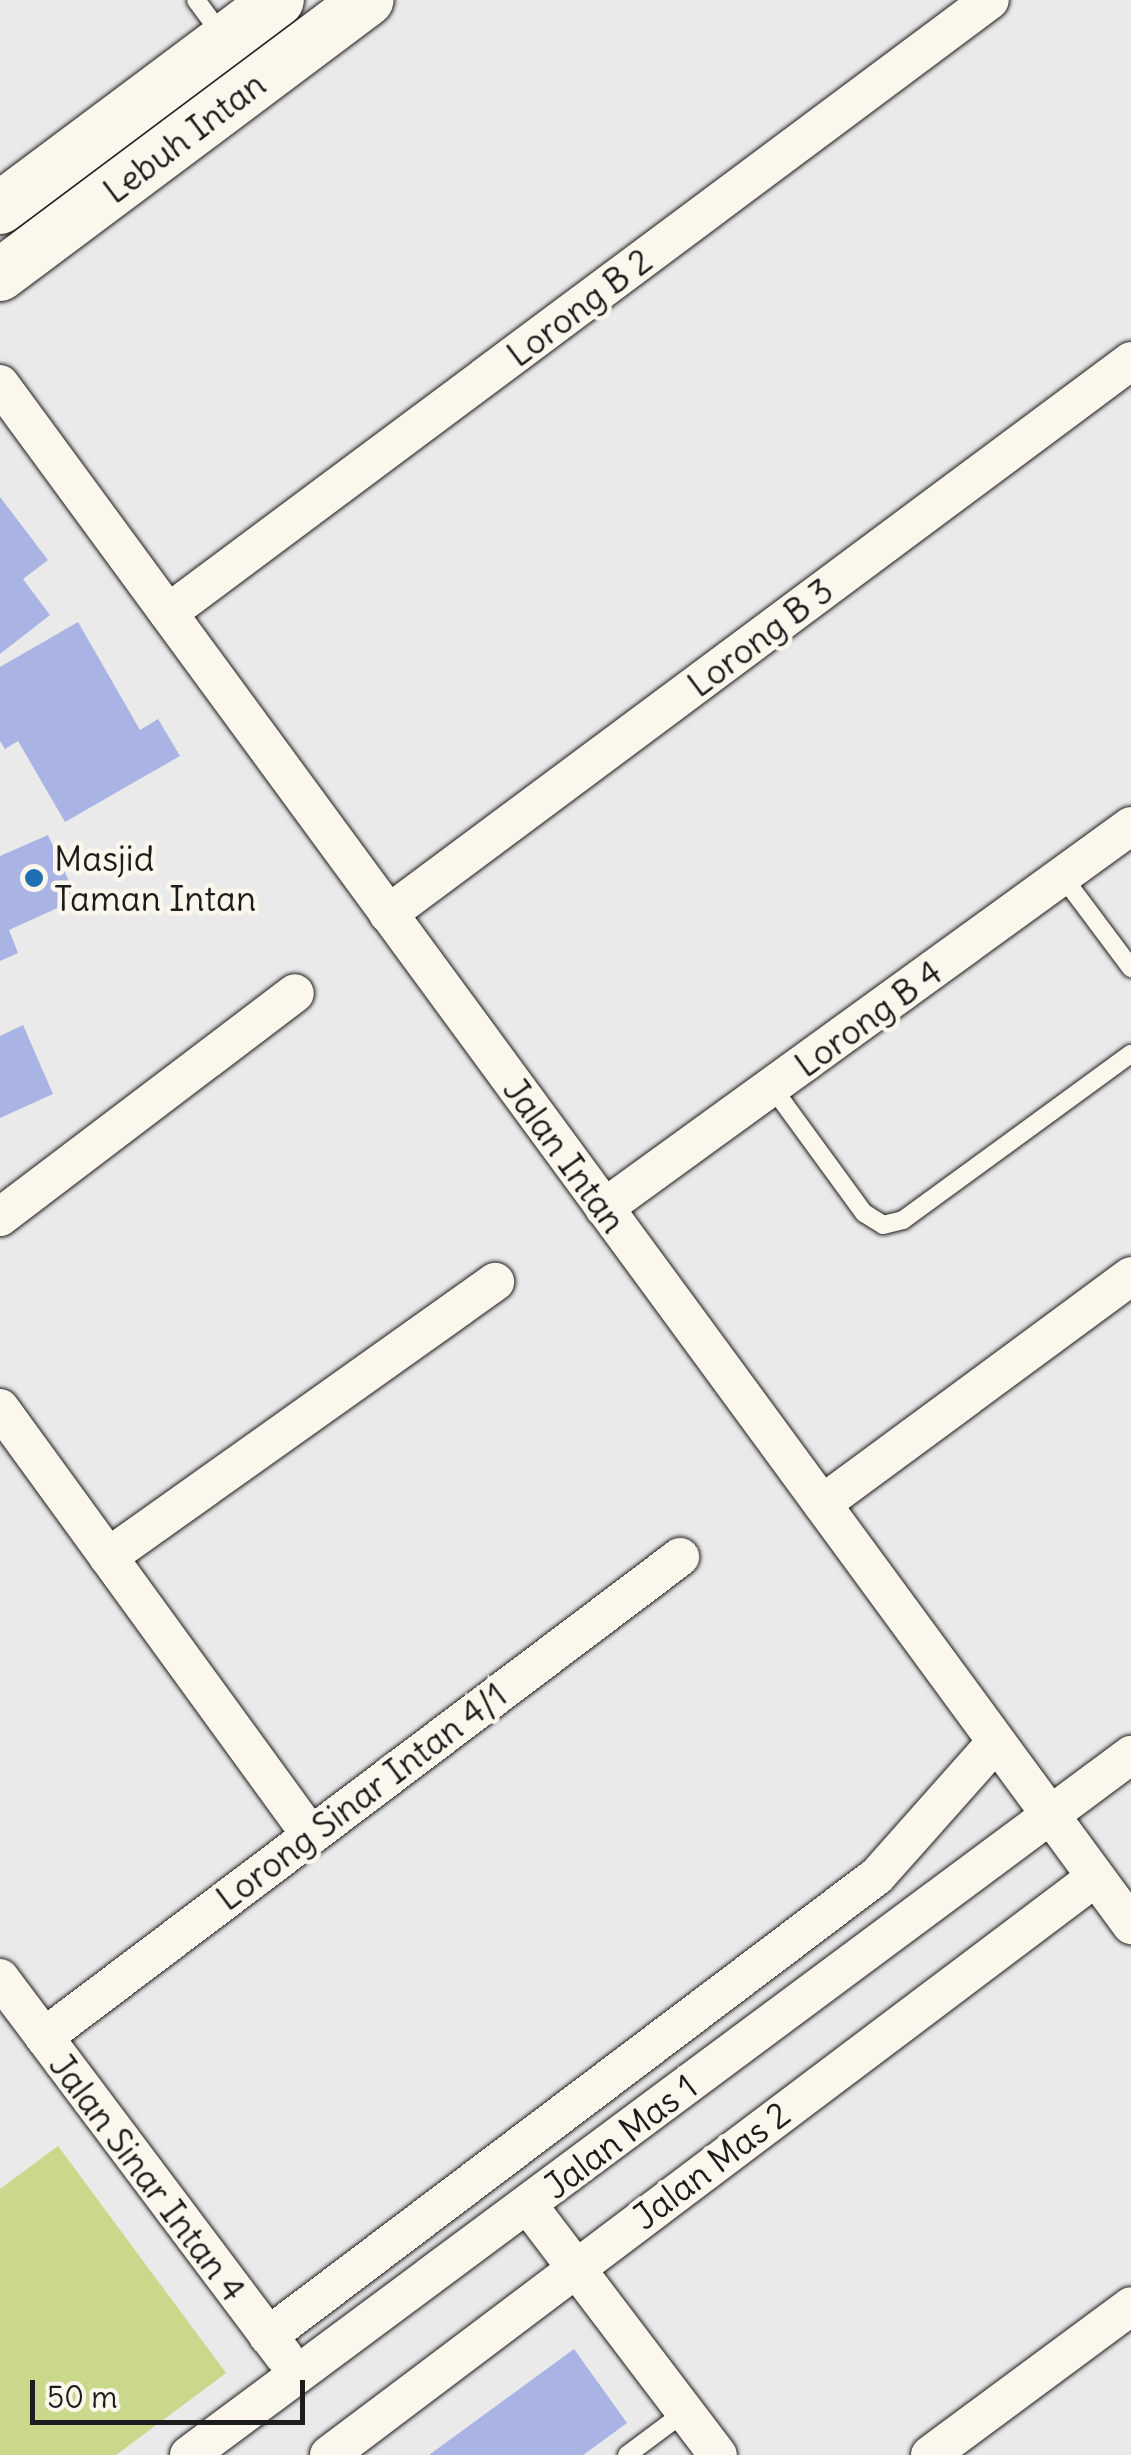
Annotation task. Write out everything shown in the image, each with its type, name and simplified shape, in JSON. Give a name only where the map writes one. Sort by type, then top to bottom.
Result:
[{"type":"main road","name":"Lebuh Intan","points":[[0,208],[210,20],[278,0]]},
{"type":"main road","name":"Lebuh Intan","points":[[0,276],[368,0]]},
{"type":"street","name":"Lorong B 2","points":[[168,613],[990,0]]},
{"type":"street","name":"Lorong B 3","points":[[388,914],[1131,360]]},
{"type":"street","name":"Jalan Intan","points":[[0,384],[1131,1925]]},
{"type":"street","name":"Lorong B 4","points":[[604,1208],[1131,826]]},
{"type":"street","points":[[0,1218],[295,993]]},
{"type":"street","points":[[822,1504],[1131,1276]]},
{"type":"street","points":[[108,1557],[496,1282]]},
{"type":"street","points":[[0,1408],[309,1833]]},
{"type":"street","name":"Lorong Sinar Intan 4/1","points":[[44,2037],[309,1833],[680,1557]]},
{"type":"street","points":[[268,2336],[876,1876],[996,1742]]},
{"type":"street","name":"Jalan Mas 1","points":[[190,2455],[1131,1755]]},
{"type":"street","name":"Jalan Mas 2","points":[[329,2455],[1096,1877]]},
{"type":"street","name":"Jalan Sinar Intan 4","points":[[0,1978],[298,2374]]},
{"type":"street","points":[[528,2204],[718,2455]]},
{"type":"street","points":[[930,2455],[1131,2306]]},
{"type":"lane","points":[[1062,877],[1131,968]]},
{"type":"lane","points":[[772,1087],[864,1212],[883,1225],[903,1220],[1131,1054]]},
{"type":"lane","points":[[626,2455],[685,2412]]},
{"type":"green space","points":[[58,2146],[226,2373],[116,2455],[0,2455],[0,2189]]},
{"type":"building","points":[[0,497],[48,560],[23,579],[50,615],[0,654]]},
{"type":"building","points":[[78,622],[140,730],[158,719],[180,756],[65,822],[18,741],[5,749],[0,741],[0,667]]},
{"type":"building","name":"Masjid Taman Intan","points":[[48,835],[77,899],[9,930],[18,953],[0,961],[0,856]]},
{"type":"building","points":[[23,1025],[53,1094],[0,1118],[0,1036]]},
{"type":"building","points":[[574,2349],[627,2423],[597,2445],[583,2455],[429,2455]]},
{"type":"place","name":"Masjid Taman Intan","points":[[34,878]]}]
